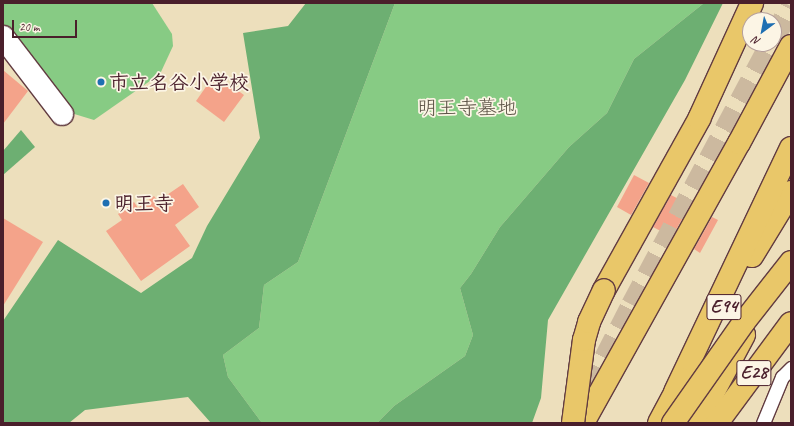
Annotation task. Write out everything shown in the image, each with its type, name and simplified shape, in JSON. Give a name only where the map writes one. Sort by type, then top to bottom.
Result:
[{"type":"highway","points":[[573,423],[584,340],[589,322],[604,290],[699,119],[752,3]]},
{"type":"highway","points":[[583,423],[791,46]]},
{"type":"highway","points":[[675,392],[791,148]]},
{"type":"highway","name":"E94","points":[[659,423],[675,392],[791,192]]},
{"type":"highway","name":"E94","points":[[697,423],[791,252]]},
{"type":"highway","name":"E28","points":[[673,423],[744,322],[791,262]]},
{"type":"highway","name":"E28","points":[[718,423],[791,323]]},
{"type":"street","points":[[3,37],[62,114]]},
{"type":"lane","points":[[763,423],[782,377],[791,368]]},
{"type":"green space","name":"市立名谷小学校","points":[[3,3],[152,3],[172,34],[173,46],[160,74],[94,120],[71,113],[3,25]]},
{"type":"green space","points":[[306,3],[395,3],[298,262],[264,285],[259,328],[223,355],[228,377],[262,423],[211,423],[188,397],[85,410],[69,423],[3,423],[3,321],[58,240],[141,293],[192,258],[207,226],[260,138],[243,33],[288,26]]},
{"type":"green space","name":"明王寺墓地","points":[[395,3],[704,3],[634,59],[607,113],[569,147],[500,227],[471,274],[460,288],[473,335],[465,356],[394,406],[377,423],[262,423],[228,377],[223,355],[259,328],[264,285],[298,262]]},
{"type":"green space","points":[[704,3],[723,3],[685,80],[548,320],[541,398],[532,423],[377,423],[394,406],[465,356],[473,335],[460,288],[471,274],[500,227],[569,147],[607,113],[634,59]]},
{"type":"green space","points":[[21,130],[35,147],[3,175],[3,151]]},
{"type":"building","points":[[3,70],[28,91],[3,124]]},
{"type":"building","points":[[215,74],[244,95],[224,122],[196,101]]},
{"type":"building","points":[[634,175],[649,183],[631,215],[617,207]]},
{"type":"building","points":[[183,184],[199,207],[175,225],[190,246],[141,281],[106,231],[122,220],[118,214],[134,202],[138,208],[154,196],[158,201]]},
{"type":"building","points":[[671,195],[690,205],[672,237],[653,227]]},
{"type":"building","points":[[712,217],[718,220],[700,253],[694,249]]},
{"type":"building","points":[[3,218],[43,242],[3,306]]},
{"type":"tunnel","points":[[782,23],[791,6]]},
{"type":"tunnel","points":[[575,417],[632,305],[767,52]]},
{"type":"place","name":"市立名谷小学校","points":[[101,82]]},
{"type":"place","name":"明王寺","points":[[106,203]]}]
